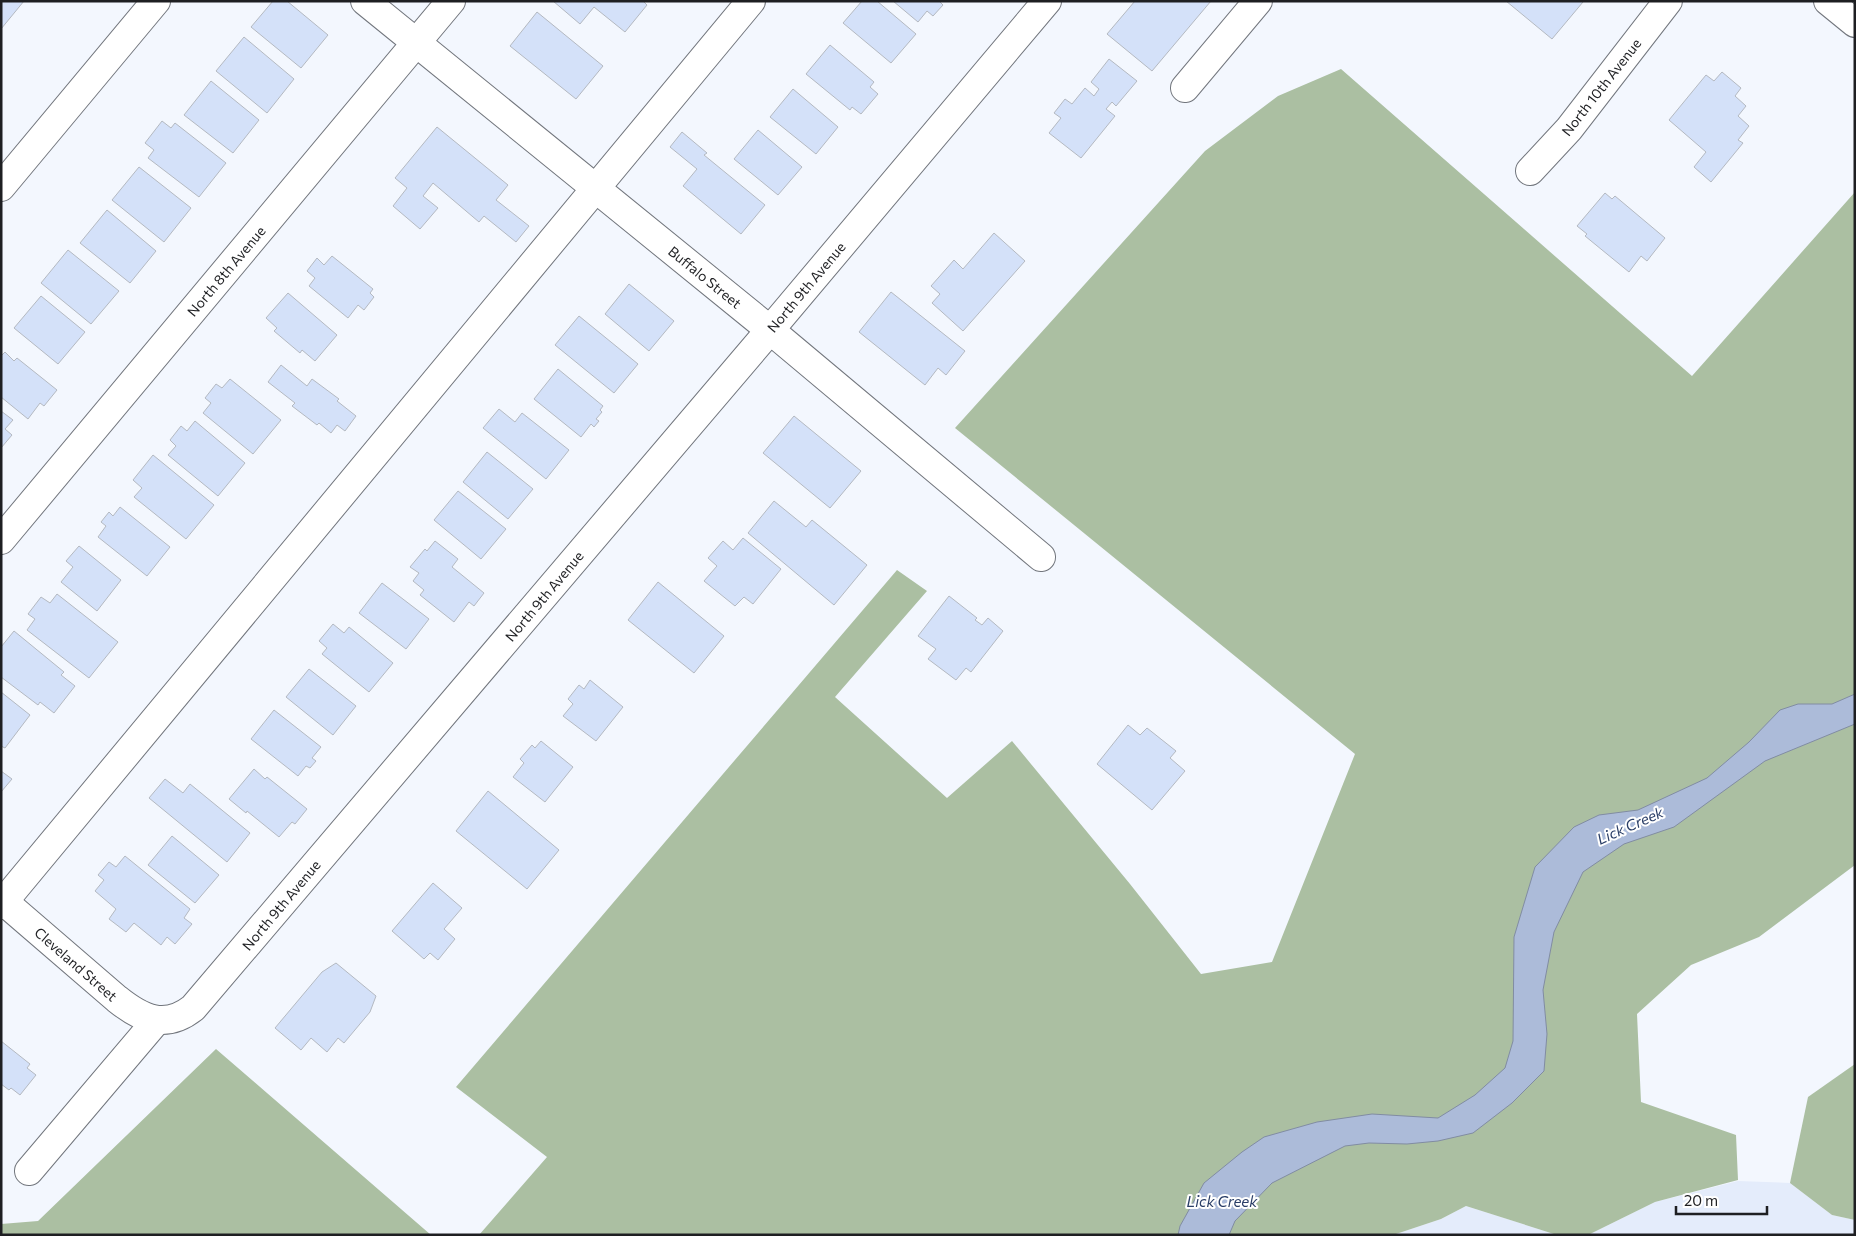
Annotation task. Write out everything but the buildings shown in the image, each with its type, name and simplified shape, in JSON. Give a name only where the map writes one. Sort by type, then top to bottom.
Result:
[{"type":"street","points":[[1,187],[156,1]]},
{"type":"street","name":"Buffalo Street","points":[[365,1],[770,330],[1041,557]]},
{"type":"street","name":"North 8th Avenue","points":[[1,540],[451,1]]},
{"type":"street","points":[[2,902],[751,1]]},
{"type":"street","name":"North 9th Avenue","points":[[157,1020],[164,1021],[178,1018],[186,1014],[200,1000],[1047,1]]},
{"type":"street","points":[[1185,88],[1258,1]]},
{"type":"street","name":"North 10th Avenue","points":[[1530,171],[1569,129],[1668,1]]},
{"type":"street","points":[[1828,1],[1855,23]]},
{"type":"street","name":"Cleveland Street","points":[[2,902],[122,1003],[137,1012],[157,1020]]},
{"type":"street","points":[[29,1171],[157,1020]]},
{"type":"shaded area","points":[[1738,1181],[1790,1183],[1832,1215],[1855,1220],[1855,1235],[1588,1235],[1655,1202]]},
{"type":"shaded area","points":[[1466,1206],[1557,1235],[1393,1235],[1441,1219]]},
{"type":"green space","points":[[1341,69],[1692,376],[1855,192],[1855,865],[1759,937],[1691,965],[1637,1014],[1641,1102],[1736,1135],[1738,1180],[1655,1202],[1588,1235],[1557,1235],[1466,1206],[1441,1219],[1393,1235],[479,1235],[547,1157],[456,1087],[897,570],[927,591],[835,697],[947,798],[1012,741],[1130,884],[1201,974],[1272,962],[1355,754],[955,428],[1205,151],[1278,96]]},
{"type":"green space","points":[[216,1049],[431,1235],[1,1235],[1,1224],[38,1221]]},
{"type":"green space","points":[[1855,1064],[1855,1220],[1832,1215],[1790,1183],[1808,1097]]},
{"type":"water","name":"Lick Creek","points":[[1855,694],[1855,724],[1765,761],[1674,827],[1624,844],[1583,872],[1554,932],[1543,990],[1547,1034],[1544,1071],[1512,1103],[1473,1133],[1438,1141],[1407,1144],[1369,1143],[1345,1146],[1272,1183],[1235,1221],[1229,1235],[1178,1235],[1180,1226],[1204,1183],[1264,1137],[1317,1122],[1372,1114],[1438,1118],[1475,1095],[1505,1068],[1513,1041],[1514,937],[1535,867],[1574,827],[1599,815],[1638,810],[1707,778],[1749,742],[1780,710],[1798,704],[1832,704]]}]
